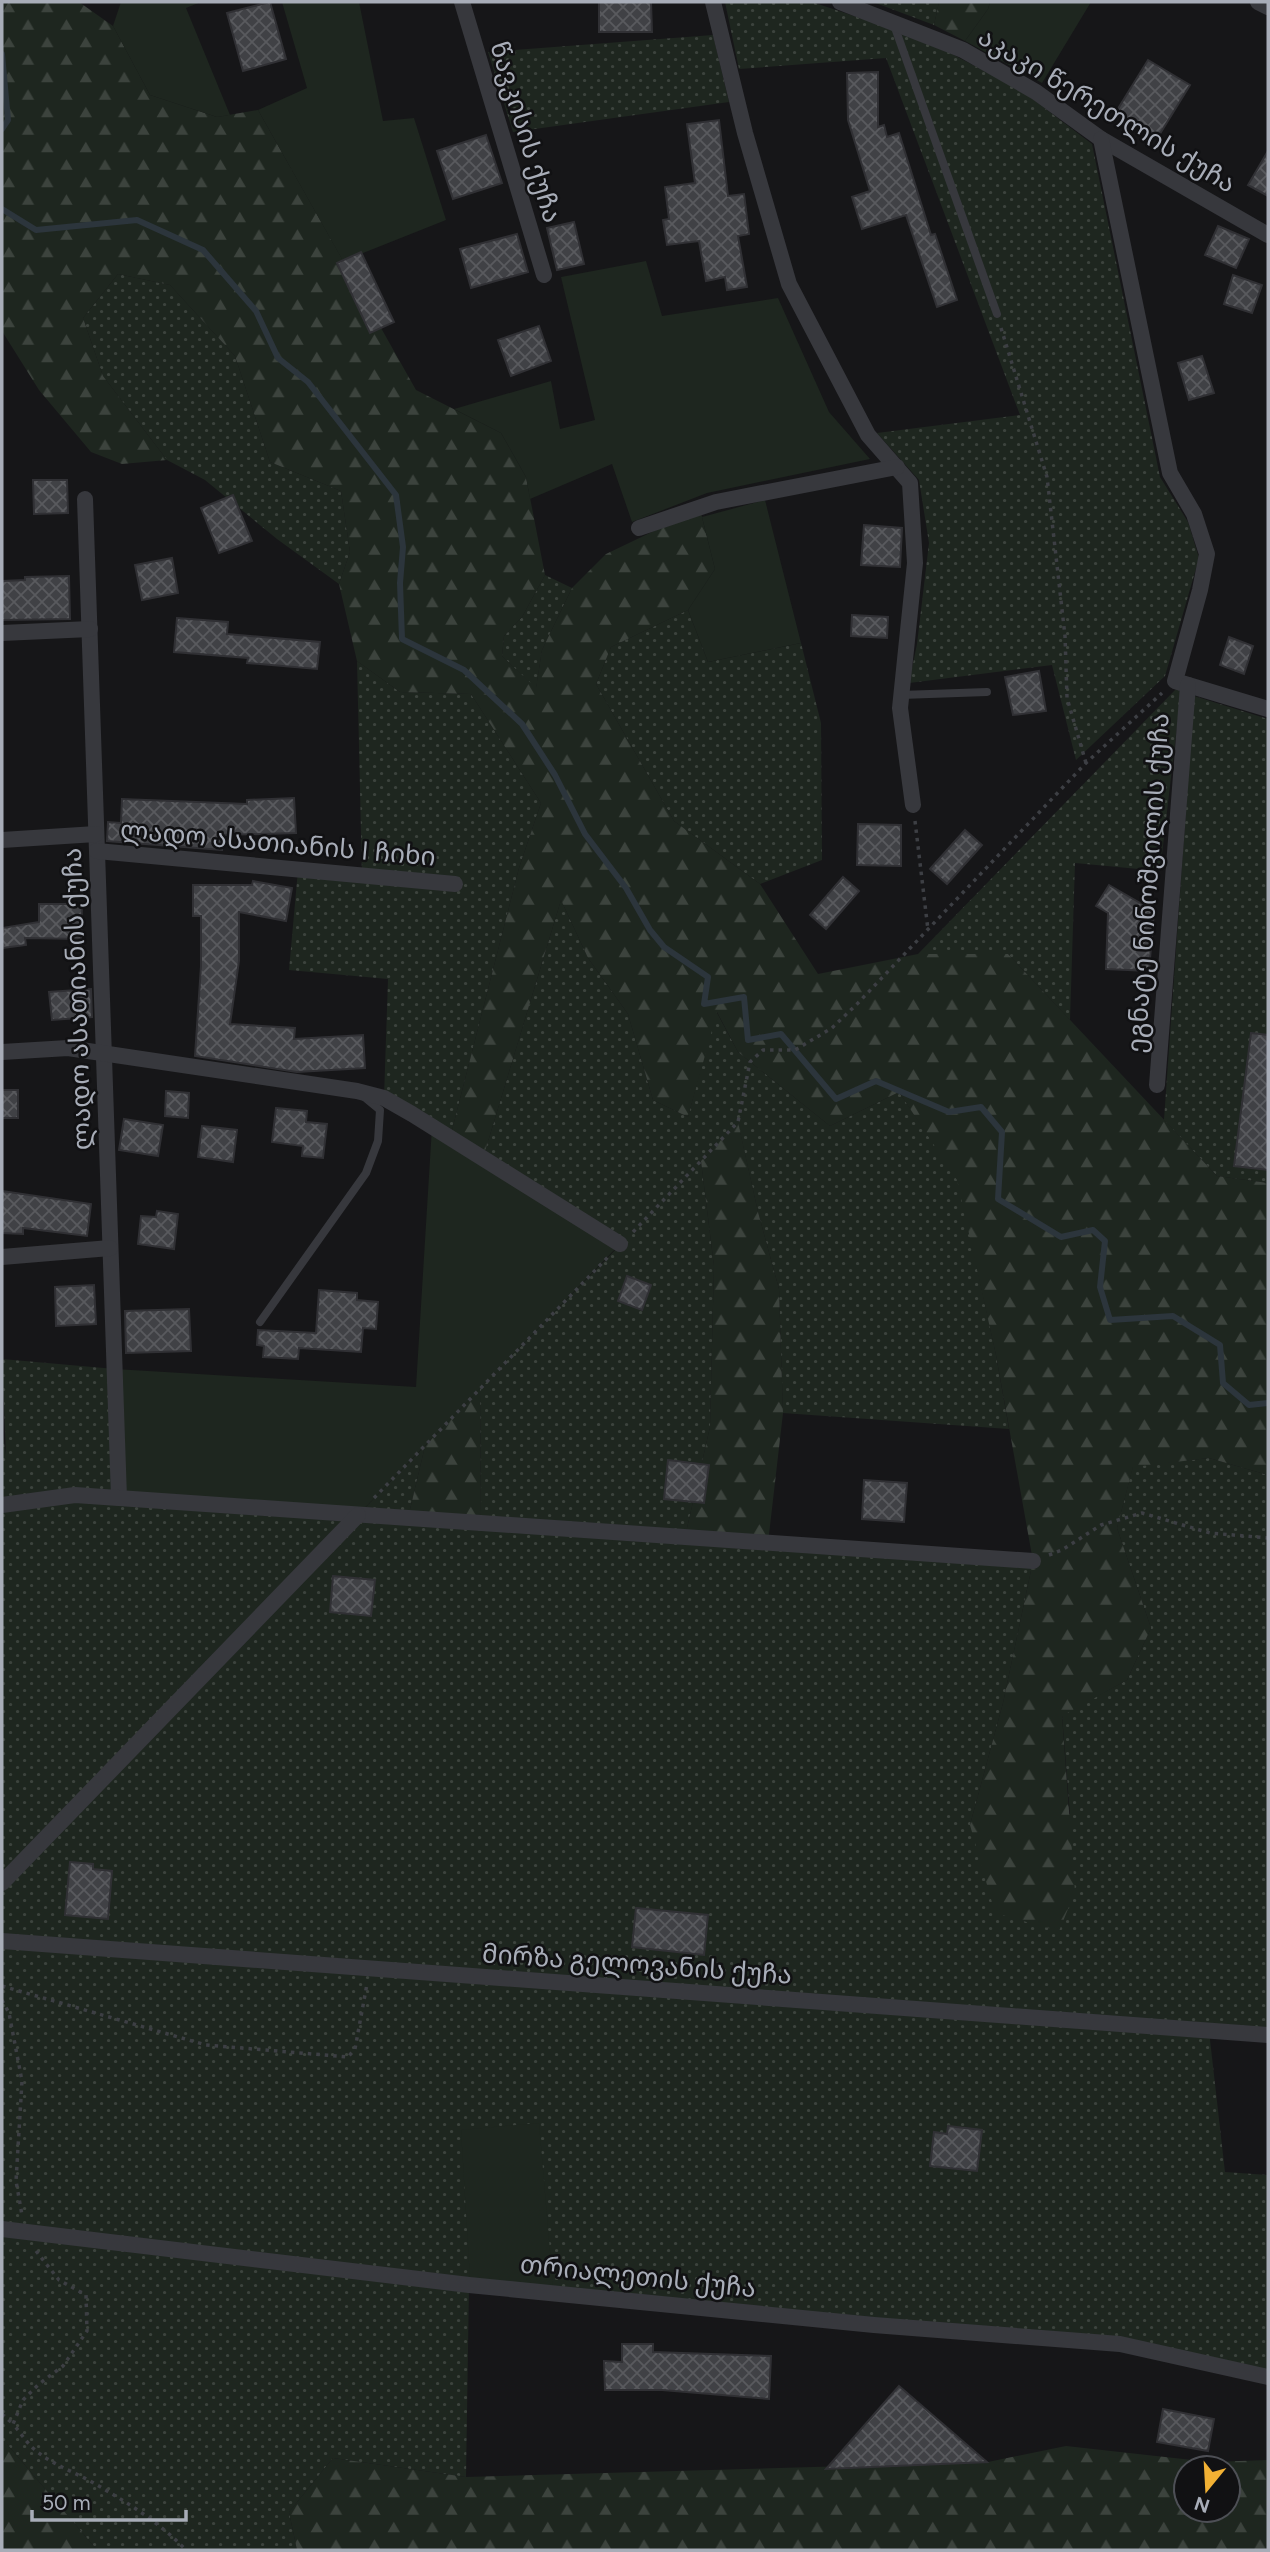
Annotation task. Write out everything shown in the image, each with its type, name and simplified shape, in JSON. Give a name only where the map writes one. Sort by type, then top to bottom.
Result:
[{"type":"street","name":"წავკისის ქუჩა","points":[[462,2],[544,275]]},
{"type":"street","points":[[713,2],[745,133],[789,284],[868,435],[911,483],[915,563],[900,708],[913,805]]},
{"type":"street","name":"აკაკი წერეთლის ქუჩა","points":[[840,2],[963,50],[1036,92],[1101,139],[1268,235]]},
{"type":"street","points":[[1258,2],[1268,7]]},
{"type":"street","name":"ეგნატე ნინოშვილის ქუჩა","points":[[1101,139],[1170,473],[1194,514],[1207,554],[1182,683],[1157,1085]]},
{"type":"street","points":[[639,528],[716,502],[897,467]]},
{"type":"street","name":"ლადო ასათიანის ქუჩა","points":[[85,499],[119,1498]]},
{"type":"street","points":[[2,634],[90,629]]},
{"type":"street","name":"ეგნატე ნინოშვილის ქუჩა","points":[[1182,683],[1268,709]]},
{"type":"street","name":"ლადო ასათიანის I ჩიხი","points":[[2,840],[97,843],[455,884]]},
{"type":"street","points":[[2,1052],[68,1048],[357,1091],[384,1098],[620,1244]]},
{"type":"street","points":[[2,1257],[110,1248]]},
{"type":"street","points":[[2,1505],[75,1495],[1033,1561]]},
{"type":"street","points":[[2,1883],[358,1515]]},
{"type":"street","name":"მირზა გელოვანის ქუჩა","points":[[2,1941],[1268,2035]]},
{"type":"street","name":"თრიალეთის ქუჩა","points":[[2,2229],[469,2285],[874,2325],[1120,2344],[1268,2377]]},
{"type":"lane","points":[[893,22],[997,314]]},
{"type":"lane","points":[[901,695],[987,692]]},
{"type":"lane","points":[[260,1322],[366,1173],[379,1141],[380,1110],[357,1091]]},
{"type":"path","points":[[997,314],[1047,477],[1065,636],[1067,698],[1086,763]]},
{"type":"path","points":[[358,1515],[738,1122],[750,1062],[763,1050],[795,1050],[832,1028],[1086,763],[1182,683]]},
{"type":"path","points":[[913,805],[928,930]]},
{"type":"path","points":[[1033,1561],[1062,1550],[1101,1525],[1142,1513],[1210,1533],[1268,1538]]},
{"type":"path","points":[[2,1986],[206,2045],[348,2057],[355,2049],[370,1968]]},
{"type":"path","points":[[2,2000],[9,2013],[22,2081],[16,2181],[25,2232],[40,2258],[60,2280],[86,2295],[87,2331],[63,2366],[23,2400],[13,2424]]},
{"type":"path","points":[[2,2414],[32,2447],[55,2465],[88,2480],[165,2528],[186,2550]]},
{"type":"green space","points":[[2,2],[79,2],[113,26],[150,95],[217,117],[258,110],[416,390],[501,433],[526,477],[545,575],[522,617],[504,636],[502,656],[536,688],[542,650],[572,588],[606,554],[700,509],[715,569],[688,610],[611,647],[596,684],[674,821],[760,884],[818,974],[918,954],[1008,954],[1217,1176],[1268,1183],[1268,1475],[1209,1458],[1133,1467],[1117,1528],[1151,1628],[1127,1680],[1062,1716],[1075,1892],[1059,1931],[995,1913],[970,1825],[1003,1703],[1033,1561],[996,1355],[957,1180],[899,1092],[830,1126],[738,1052],[717,1012],[688,1117],[653,1100],[628,1014],[588,958],[561,900],[483,1158],[450,1138],[519,868],[541,803],[471,694],[400,692],[357,661],[339,584],[350,552],[341,491],[270,462],[235,356],[170,285],[118,274],[83,318],[103,376],[167,460],[122,464],[91,452],[39,390],[2,331]]},
{"type":"green space","points":[[121,2],[201,2],[186,8],[230,115],[217,117],[150,95],[113,26]]},
{"type":"green space","points":[[282,2],[359,2],[383,121],[414,118],[446,220],[343,261],[258,110],[307,88]]},
{"type":"green space","points":[[725,2],[812,2],[878,24],[952,54],[1022,91],[1092,144],[1160,477],[1188,522],[1199,558],[1165,676],[1076,760],[1052,665],[909,683],[917,644],[929,543],[919,480],[877,433],[1020,415],[886,58],[739,69]]},
{"type":"green space","points":[[873,2],[939,2],[934,25]]},
{"type":"green space","points":[[939,2],[990,2],[965,41],[934,25]]},
{"type":"green space","points":[[990,2],[1091,2],[1042,83],[965,41]]},
{"type":"green space","points":[[713,35],[729,102],[513,132],[488,52]]},
{"type":"green space","points":[[646,261],[662,316],[778,298],[829,412],[870,459],[707,493],[632,522],[612,464],[530,499],[526,477],[501,433],[454,409],[551,381],[560,429],[595,420],[561,277]]},
{"type":"green space","points":[[118,274],[170,285],[235,356],[270,462],[341,491],[350,552],[339,584],[277,539],[205,480],[167,460],[103,376],[83,318]]},
{"type":"green space","points":[[765,500],[801,643],[708,662],[688,610],[715,569],[702,517]]},
{"type":"green space","points":[[545,575],[572,588],[542,650],[536,689],[502,656],[504,636],[522,617]]},
{"type":"green space","points":[[688,610],[708,662],[801,643],[821,723],[822,860],[760,884],[674,821],[596,684],[611,647]]},
{"type":"green space","points":[[357,661],[400,692],[471,694],[541,803],[519,868],[450,1138],[384,1098],[388,979],[289,970],[298,870],[362,875]]},
{"type":"green space","points":[[1176,689],[1181,692],[1160,871],[1075,863],[1070,1020],[1008,954],[918,954]]},
{"type":"green space","points":[[1194,696],[1268,719],[1268,1183],[1217,1176],[1164,1120]]},
{"type":"green space","points":[[561,900],[588,958],[628,1014],[653,1100],[688,1117],[716,1011],[738,1052],[830,1126],[899,1092],[958,1180],[996,1355],[1009,1429],[783,1413],[779,1289],[738,1123],[701,1161],[714,1266],[710,1427],[685,1537],[1033,1561],[1003,1703],[970,1825],[1070,1814],[1062,1715],[1127,1680],[1151,1628],[1117,1528],[1133,1466],[1209,1458],[1268,1475],[1268,2035],[1209,2031],[1225,2172],[1268,2175],[1268,2377],[1120,2344],[469,2285],[466,2477],[333,2458],[289,2512],[297,2550],[97,2550],[7,2444],[2,2444],[2,1427],[6,1456],[2,1359],[115,1369],[358,1515],[425,1446],[408,1518],[481,1522],[480,1388],[620,1245],[483,1158]]},
{"type":"green space","points":[[738,1122],[779,1289],[783,1413],[768,1543],[685,1537],[710,1427],[714,1266],[701,1161]]},
{"type":"green space","points":[[432,1127],[620,1244],[358,1515],[119,1498],[115,1369],[416,1387]]},
{"type":"green space","points":[[480,1388],[481,1523],[408,1518],[425,1446]]},
{"type":"green space","points":[[539,2123],[554,2298],[470,2280],[461,2130]]},
{"type":"green space","points":[[2,2444],[7,2444],[97,2550],[2,2550]]},
{"type":"green space","points":[[1066,2446],[1172,2458],[1172,2524],[1242,2524],[1242,2461],[1268,2460],[1268,2550],[297,2550],[289,2512],[333,2458],[466,2477],[988,2462]]},
{"type":"building","points":[[270,2],[286,59],[243,71],[227,13]]},
{"type":"building","points":[[599,2],[651,2],[652,32],[599,32]]},
{"type":"building","points":[[1148,60],[1190,85],[1158,137],[1116,112]]},
{"type":"building","points":[[878,72],[878,127],[884,125],[887,137],[899,133],[931,235],[935,234],[957,300],[937,307],[906,215],[862,229],[852,197],[870,191],[848,120],[847,73]]},
{"type":"building","points":[[719,120],[728,196],[744,194],[749,234],[738,236],[747,287],[727,290],[725,277],[706,281],[699,241],[667,245],[663,220],[669,219],[665,187],[695,183],[687,124]]},
{"type":"building","points":[[486,135],[502,183],[453,199],[437,151]]},
{"type":"building","points":[[1268,151],[1268,196],[1248,185]]},
{"type":"building","points":[[574,222],[584,264],[557,270],[547,228]]},
{"type":"building","points":[[1218,226],[1249,239],[1236,268],[1205,255]]},
{"type":"building","points":[[517,234],[528,272],[471,288],[460,249]]},
{"type":"building","points":[[361,252],[394,322],[370,333],[337,263]]},
{"type":"building","points":[[1233,275],[1262,285],[1252,313],[1224,304]]},
{"type":"building","points":[[539,326],[551,361],[511,376],[498,340]]},
{"type":"building","points":[[1202,356],[1214,393],[1189,400],[1178,363]]},
{"type":"building","points":[[33,480],[67,480],[68,513],[34,514]]},
{"type":"building","points":[[233,495],[252,541],[219,553],[201,508]]},
{"type":"building","points":[[864,525],[902,528],[900,567],[861,565]]},
{"type":"building","points":[[172,558],[178,593],[142,600],[135,565]]},
{"type":"building","points":[[69,576],[70,619],[2,620],[2,581],[25,580],[25,577]]},
{"type":"building","points":[[852,615],[888,617],[887,638],[851,636]]},
{"type":"building","points":[[177,618],[228,622],[227,634],[320,642],[317,669],[247,663],[248,658],[174,652]]},
{"type":"building","points":[[1229,637],[1253,646],[1244,674],[1220,665]]},
{"type":"building","points":[[1039,671],[1046,711],[1013,715],[1005,677]]},
{"type":"building","points":[[294,798],[296,833],[222,835],[222,850],[107,841],[108,822],[121,823],[122,799],[247,804],[247,800]]},
{"type":"building","points":[[858,824],[901,825],[901,866],[857,865]]},
{"type":"building","points":[[965,830],[982,845],[947,884],[930,869]]},
{"type":"building","points":[[843,877],[859,891],[826,929],[810,915]]},
{"type":"building","points":[[253,881],[292,888],[286,921],[239,912],[239,961],[230,1024],[295,1028],[294,1039],[363,1035],[365,1068],[297,1072],[195,1056],[201,966],[201,916],[193,916],[193,885],[252,885]]},
{"type":"building","points":[[1109,885],[1154,911],[1149,971],[1106,969],[1108,913],[1096,906]]},
{"type":"building","points":[[39,904],[82,904],[81,939],[25,938],[26,945],[2,948],[2,928],[39,922]]},
{"type":"building","points":[[91,989],[92,1017],[52,1020],[49,992]]},
{"type":"building","points":[[1251,1033],[1268,1035],[1268,1170],[1234,1166]]},
{"type":"building","points":[[2,1090],[18,1090],[18,1118],[2,1118]]},
{"type":"building","points":[[166,1091],[189,1093],[188,1118],[165,1116]]},
{"type":"building","points":[[276,1108],[307,1111],[306,1122],[327,1124],[323,1158],[302,1156],[303,1146],[272,1142]]},
{"type":"building","points":[[124,1119],[163,1125],[158,1156],[119,1150]]},
{"type":"building","points":[[202,1126],[237,1130],[233,1162],[198,1157]]},
{"type":"building","points":[[2,1191],[91,1204],[87,1236],[23,1228],[23,1234],[2,1233]]},
{"type":"building","points":[[157,1211],[178,1214],[174,1249],[138,1244],[141,1216],[156,1217]]},
{"type":"building","points":[[627,1276],[651,1285],[642,1310],[618,1301]]},
{"type":"building","points":[[94,1285],[96,1324],[56,1326],[55,1287]]},
{"type":"building","points":[[319,1290],[357,1293],[357,1300],[378,1302],[376,1329],[363,1328],[361,1352],[299,1348],[298,1359],[263,1357],[264,1346],[257,1345],[258,1330],[316,1333]]},
{"type":"building","points":[[189,1309],[191,1351],[126,1353],[125,1311]]},
{"type":"building","points":[[668,1460],[709,1465],[704,1503],[664,1499]]},
{"type":"building","points":[[864,1480],[907,1483],[904,1522],[862,1519]]},
{"type":"building","points":[[333,1576],[375,1580],[371,1616],[330,1612]]},
{"type":"building","points":[[70,1862],[93,1864],[93,1869],[112,1871],[108,1919],[65,1915]]},
{"type":"building","points":[[636,1908],[708,1915],[704,1955],[632,1947]]},
{"type":"building","points":[[948,2126],[982,2130],[977,2171],[930,2166],[934,2132],[947,2134]]},
{"type":"building","points":[[622,2344],[653,2344],[653,2352],[771,2356],[769,2399],[662,2390],[605,2390],[604,2361],[622,2362]]},
{"type":"building","points":[[899,2386],[987,2462],[826,2469]]},
{"type":"building","points":[[1163,2409],[1214,2419],[1208,2451],[1157,2442]]},
{"type":"waterway","points":[[2,54],[8,120],[2,129]]},
{"type":"waterway","points":[[2,209],[36,230],[137,220],[203,250],[256,311],[278,358],[308,382],[396,495],[403,547],[400,583],[402,639],[464,670],[522,724],[555,775],[585,834],[626,888],[650,930],[664,947],[708,977],[704,1004],[744,997],[748,1040],[781,1034],[836,1099],[876,1081],[949,1112],[981,1107],[1002,1132],[998,1199],[1061,1237],[1093,1230],[1105,1241],[1100,1287],[1110,1320],[1173,1316],[1220,1345],[1223,1383],[1249,1405],[1268,1403]]}]
